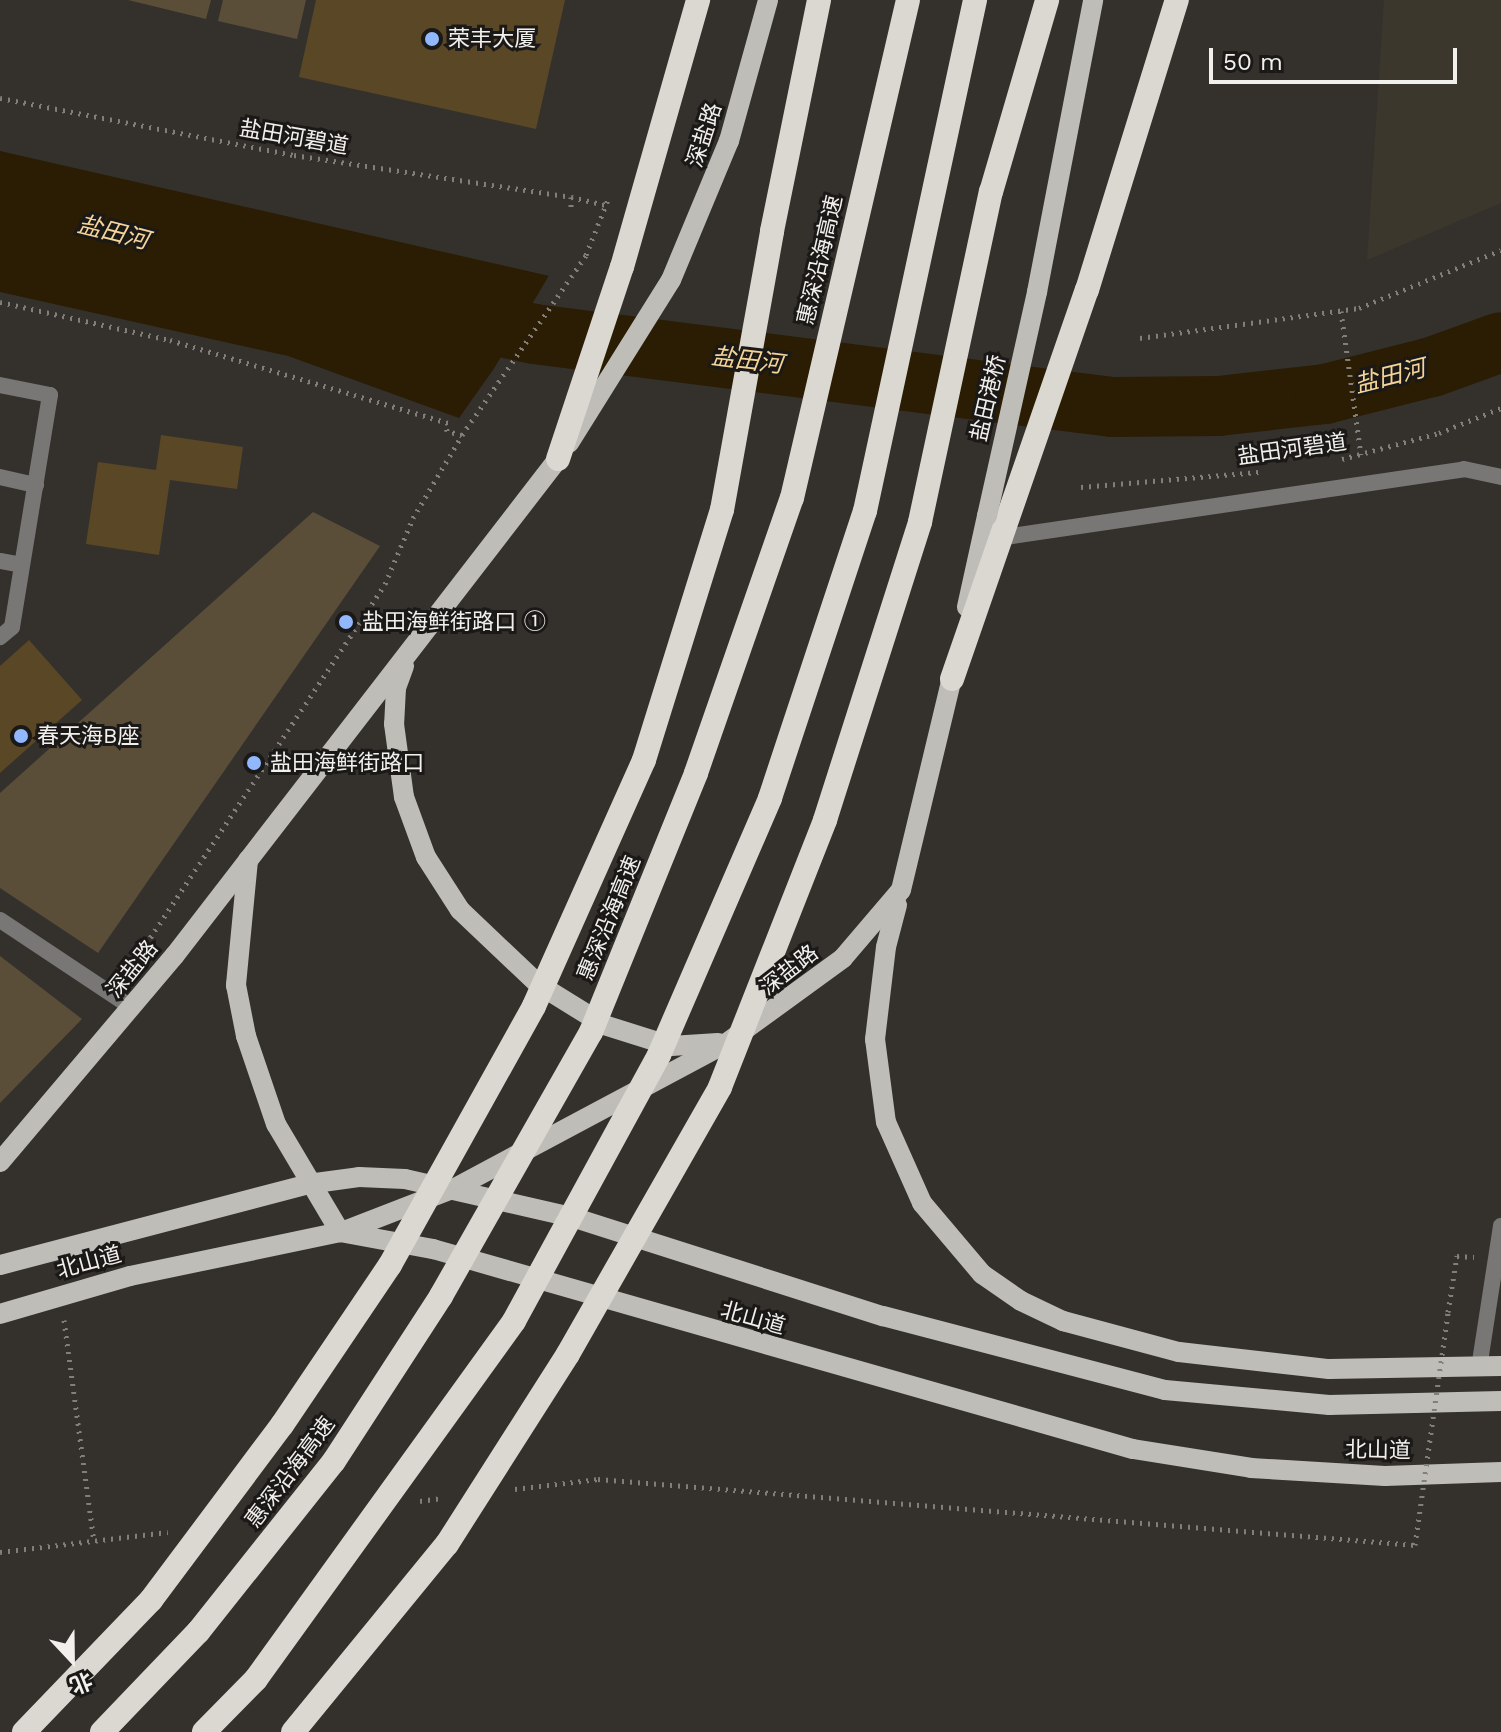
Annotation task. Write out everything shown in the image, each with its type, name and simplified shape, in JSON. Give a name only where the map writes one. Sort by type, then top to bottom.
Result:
[{"type":"highway","points":[[24,1732],[151,1600],[282,1425],[390,1265],[534,1006],[644,760],[717,525],[819,0]]},
{"type":"highway","name":"惠深沿海高速","points":[[102,1732],[198,1632],[334,1461],[441,1296],[591,1032],[696,773],[792,498],[908,0]]},
{"type":"highway","points":[[204,1732],[256,1679],[514,1321],[659,1055],[770,798],[865,511],[975,0]]},
{"type":"highway","points":[[293,1732],[447,1544],[568,1354],[720,1087],[825,820],[920,522],[991,192],[1047,0]]},
{"type":"highway","points":[[952,679],[991,539],[1029,456],[1087,290],[1177,0]]},
{"type":"highway","points":[[558,459],[622,267],[696,6]]},
{"type":"main road","name":"深盐路","points":[[0,1162],[131,1007],[558,459],[671,280],[729,141],[768,0]]},
{"type":"main road","name":"盐田港桥","points":[[991,539],[987,516],[1037,292],[1093,0]]},
{"type":"main road","points":[[411,647],[396,688],[397,761],[413,828],[460,910],[538,984],[604,1025],[671,1046],[728,1042]]},
{"type":"main road","name":"深盐路","points":[[340,1232],[455,1188],[728,1042],[843,958],[901,890],[952,679]]},
{"type":"main road","points":[[248,858],[236,985],[262,1090],[308,1184],[340,1232]]},
{"type":"main road","points":[[901,890],[879,994],[878,1083],[902,1166],[922,1203],[982,1274],[1021,1301],[1063,1321],[1179,1352],[1329,1369],[1501,1366]]},
{"type":"main road","name":"北山道","points":[[0,1265],[308,1184],[359,1177],[455,1188],[607,1228],[883,1316],[1165,1390],[1315,1405],[1501,1401]]},
{"type":"main road","name":"北山道","points":[[0,1314],[130,1276],[340,1232],[433,1249],[1133,1449],[1313,1472],[1501,1472]]},
{"type":"street","points":[[0,385],[50,395],[12,627],[0,637]]},
{"type":"street","points":[[991,539],[1464,469],[1501,477]]},
{"type":"street","points":[[0,477],[36,485]]},
{"type":"street","points":[[0,561],[22,565]]},
{"type":"street","points":[[0,920],[131,1007]]},
{"type":"street","points":[[1479,1368],[1501,1226]]},
{"type":"path","name":"盐田河碧道","points":[[0,98],[294,155],[606,205]]},
{"type":"path","points":[[571,197],[571,211]]},
{"type":"path","points":[[1140,338],[1341,311],[1501,250]]},
{"type":"path","points":[[142,950],[385,584],[413,518],[462,435],[586,255]]},
{"type":"path","points":[[0,302],[323,382],[449,424],[447,431],[462,435]]},
{"type":"path","points":[[1341,311],[1361,455]]},
{"type":"path","name":"盐田河碧道","points":[[1335,461],[1501,408]]},
{"type":"path","name":"盐田河碧道","points":[[1081,487],[1264,471]]},
{"type":"path","points":[[503,1490],[598,1479],[1415,1545],[1457,1256],[1478,1258],[1476,1272]]},
{"type":"path","points":[[64,1315],[94,1541]]},
{"type":"path","points":[[409,1502],[456,1496]]},
{"type":"path","points":[[0,1552],[173,1531]]},
{"type":"shaded area","points":[[128,0],[211,0],[206,19]]},
{"type":"shaded area","points":[[223,0],[306,0],[297,39],[218,21]]},
{"type":"shaded area","points":[[1384,0],[1501,0],[1501,203],[1367,260]]},
{"type":"shaded area","points":[[313,512],[380,546],[98,953],[0,888],[0,793]]},
{"type":"shaded area","points":[[0,956],[82,1019],[0,1103]]},
{"type":"water","points":[[0,151],[558,278],[459,418],[288,356],[0,292]]},
{"type":"pier","points":[[551,272],[561,280],[469,411]]},
{"type":"building","name":"荣丰大厦","points":[[316,0],[565,0],[536,129],[299,77]]},
{"type":"building","points":[[161,435],[243,447],[237,489],[170,480],[159,555],[86,544],[98,462],[156,470]]},
{"type":"building","name":"春天海B座","points":[[29,640],[82,700],[0,773],[0,666]]},
{"type":"waterway","name":"盐田河","points":[[440,314],[534,334],[1112,407],[1218,406],[1325,394],[1432,367],[1501,342]]},
{"type":"place","name":"荣丰大厦","points":[[432,39]]},
{"type":"place","name":"盐田海鲜街路口 ①","points":[[346,622]]},
{"type":"place","name":"春天海B座","points":[[21,736]]},
{"type":"place","name":"盐田海鲜街路口","points":[[254,763]]}]
